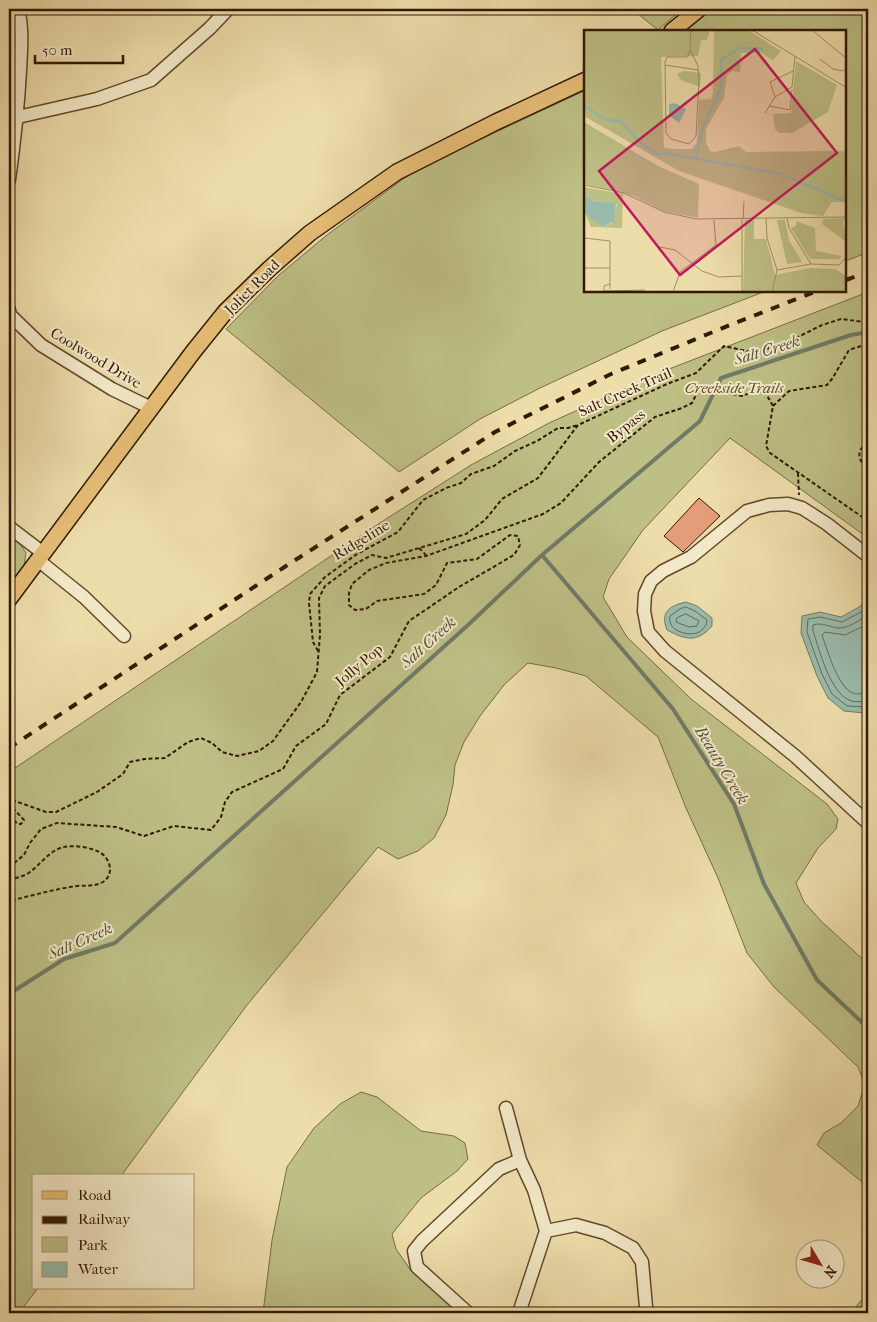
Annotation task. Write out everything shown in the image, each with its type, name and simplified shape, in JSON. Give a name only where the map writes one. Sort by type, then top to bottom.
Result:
[{"type":"main road","points":[[673,30],[700,9]]},
{"type":"main road","name":"Joliet Road","points":[[9,599],[193,352],[226,312],[269,269],[310,233],[397,172],[496,122],[584,81]]},
{"type":"street","points":[[9,180],[21,39],[18,9]]},
{"type":"street","points":[[13,118],[97,99],[151,80],[210,28],[228,9]]},
{"type":"street","name":"Coolwood Drive","points":[[9,310],[10,315],[41,345],[112,389],[150,408]]},
{"type":"street","points":[[868,556],[827,524],[802,508],[788,504],[769,505],[747,511],[691,558],[663,571],[651,581],[645,594],[644,611],[648,632],[665,651],[795,756],[868,823]]},
{"type":"street","points":[[9,527],[124,636]]},
{"type":"street","points":[[506,1108],[520,1160],[534,1190],[546,1231],[519,1313]]},
{"type":"street","points":[[468,1313],[417,1267],[414,1251],[422,1241],[499,1169],[520,1160]]},
{"type":"street","points":[[546,1231],[576,1225],[605,1234],[633,1248],[642,1262],[646,1307],[644,1313]]},
{"type":"path","name":"Salt Creek Trail","points":[[418,548],[466,534],[485,520],[502,499],[538,478],[578,425],[667,384],[696,373],[724,346],[755,352],[794,339],[822,325],[841,319],[865,322],[868,320]]},
{"type":"path","points":[[868,346],[864,345],[849,350],[832,380],[827,385],[789,391],[773,406],[766,446],[770,453],[868,521]]},
{"type":"path","name":"Bypass","points":[[426,556],[543,514],[561,502],[599,462],[655,417],[692,403],[698,391],[704,388],[742,396],[756,390],[765,392],[773,406]]},
{"type":"path","name":"Ridgeline","points":[[319,652],[313,642],[309,603],[310,594],[325,577],[357,554],[398,532],[423,500],[446,488],[461,483],[471,474],[494,466],[515,451],[537,441],[558,428],[578,425]]},
{"type":"path","points":[[868,443],[862,447],[859,455],[860,461],[868,469]]},
{"type":"path","points":[[798,473],[799,497],[802,508]]},
{"type":"path","name":"Jolly Pop","points":[[9,867],[24,855],[30,842],[41,829],[57,823],[116,827],[144,836],[174,826],[211,830],[221,817],[225,802],[232,792],[283,769],[296,746],[326,724],[340,695],[390,657],[410,621],[459,587],[514,555],[520,544],[518,536],[510,535],[477,559],[447,563],[436,585],[424,594],[376,601],[366,608],[355,610],[349,605],[349,593],[352,584],[369,570],[386,563],[426,556]]},
{"type":"path","points":[[418,548],[426,556]]},
{"type":"path","name":"Jolly Pop","points":[[9,816],[18,824],[21,824],[24,820],[9,804],[16,800],[46,812],[56,812],[97,792],[123,774],[130,762],[165,758],[188,742],[201,738],[212,743],[222,752],[237,756],[259,750],[273,741],[300,702],[317,672],[319,598],[325,586],[355,564],[372,555],[386,558],[418,548]]},
{"type":"path","points":[[9,882],[28,874],[51,852],[64,847],[83,847],[101,854],[108,862],[110,869],[109,877],[93,886],[78,886],[9,901]]},
{"type":"green space","points":[[632,9],[682,9],[658,30]]},
{"type":"green space","points":[[711,9],[868,9],[868,252],[847,261],[847,30],[685,30]]},
{"type":"green space","points":[[584,91],[584,292],[763,292],[662,331],[540,388],[480,419],[399,472],[226,329],[279,275],[327,235],[406,177],[438,159]]},
{"type":"green space","name":"Creekside Trails","points":[[868,292],[868,538],[730,438],[643,530],[609,579],[603,597],[627,637],[691,699],[827,804],[838,819],[836,829],[818,848],[796,883],[804,902],[821,921],[868,964],[868,1187],[817,1145],[824,1133],[841,1123],[858,1106],[865,1084],[858,1067],[774,987],[747,953],[718,878],[686,808],[658,737],[586,676],[528,663],[504,685],[480,716],[464,742],[455,765],[453,785],[446,815],[434,838],[418,851],[398,859],[378,847],[247,1005],[122,1174],[32,1174],[32,1290],[36,1290],[19,1313],[9,1313],[9,772],[386,519],[471,465],[549,423],[669,369]]},
{"type":"green space","points":[[9,535],[20,544],[26,553],[24,566],[9,585]]},
{"type":"green space","points":[[361,1092],[377,1097],[421,1131],[454,1136],[465,1143],[468,1159],[457,1171],[421,1198],[392,1234],[396,1249],[412,1272],[458,1313],[263,1313],[272,1240],[287,1167],[314,1128],[340,1104]]},
{"type":"green space","points":[[868,1292],[868,1313],[851,1313]]},
{"type":"water","points":[[868,599],[868,711],[864,713],[844,711],[828,698],[817,676],[801,633],[802,616],[820,612],[841,617],[859,607]]},
{"type":"water","points":[[686,602],[697,606],[712,618],[712,626],[696,637],[686,638],[674,633],[667,630],[665,624],[665,614],[671,608]]},
{"type":"building","points":[[699,498],[720,516],[683,552],[664,536]]},
{"type":"waterway","name":"Salt Creek","points":[[9,994],[64,959],[115,943],[468,625],[542,555],[700,421],[721,378],[851,335],[868,332]]},
{"type":"waterway","name":"Beauty Creek","points":[[542,555],[673,709],[734,804],[764,884],[817,980],[868,1028]]},
{"type":"railway","points":[[847,280],[868,272]]},
{"type":"railway","points":[[9,748],[286,566],[495,432],[611,374],[814,292]]}]
